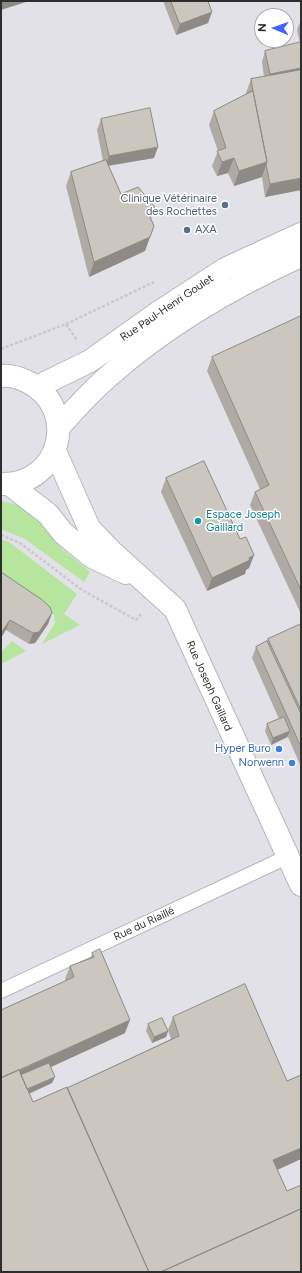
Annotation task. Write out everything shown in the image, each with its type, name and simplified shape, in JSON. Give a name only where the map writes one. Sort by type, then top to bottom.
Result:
[{"type":"main road","name":"Rue Paul-Henri Goulet","points":[[37,387],[90,361],[158,312],[225,269],[301,234]]},
{"type":"main road","name":"Rue Paul-Henri Goulet","points":[[59,427],[109,375],[171,327],[255,277],[301,256]]},
{"type":"main road","points":[[1,376],[21,378],[37,387],[48,398],[56,412],[59,427],[55,450],[48,464],[37,474],[23,481],[5,484]]},
{"type":"main road","name":"Rue Joseph Gaillard","points":[[55,450],[89,528],[174,609],[301,885]]},
{"type":"main road","points":[[5,484],[48,514],[63,533],[92,557],[145,582]]},
{"type":"lane","name":"Rue du Riaillé","points":[[1,991],[287,857]]},
{"type":"path","points":[[66,324],[155,282]]},
{"type":"shaded area","points":[[1,1],[301,1],[301,1272],[1,1272]]},
{"type":"green space","points":[[1,501],[15,504],[41,520],[61,548],[90,572],[84,582],[25,539],[1,529]]},
{"type":"green space","points":[[1,539],[9,542],[77,594],[64,614],[80,625],[42,644],[55,623],[54,615],[1,582]]},
{"type":"green space","points":[[12,641],[26,651],[1,664],[1,652]]},
{"type":"building","points":[[171,1],[208,1],[212,12],[180,24]]},
{"type":"building","points":[[301,42],[301,68],[270,74],[265,51],[277,48],[294,48],[294,44]]},
{"type":"building","points":[[301,70],[301,178],[270,184],[251,79]]},
{"type":"building","points":[[253,91],[267,162],[239,171],[234,158],[222,162],[217,151],[226,148],[214,111]]},
{"type":"building","points":[[150,108],[158,147],[109,156],[101,119]]},
{"type":"building","points":[[106,160],[121,194],[138,187],[155,207],[147,210],[154,226],[150,237],[94,262],[71,172]]},
{"type":"building","points":[[301,316],[301,590],[255,492],[269,485],[212,357]]},
{"type":"building","name":"Espace Joseph Gaillard","points":[[204,461],[240,539],[246,537],[254,555],[249,558],[250,560],[212,578],[166,478]]},
{"type":"building","points":[[1,572],[41,599],[50,607],[52,613],[39,632],[33,633],[10,620],[1,633]]},
{"type":"building","points":[[301,624],[301,710],[268,639]]},
{"type":"building","points":[[267,641],[301,714],[301,747],[256,647]]},
{"type":"building","points":[[284,717],[290,731],[273,738],[267,724]]},
{"type":"building","points":[[100,949],[130,1020],[1,1078],[1,1010],[74,977],[70,966],[94,957],[92,953]]},
{"type":"building","points":[[245,984],[287,1081],[301,1075],[301,1148],[273,1160],[287,1191],[301,1185],[301,1209],[161,1272],[149,1272],[67,1088],[179,1036],[173,1017]]},
{"type":"building","points":[[162,1018],[168,1031],[154,1037],[148,1024]]},
{"type":"building","points":[[49,1063],[55,1077],[27,1089],[21,1075]]},
{"type":"building","points":[[19,1070],[33,1102],[67,1087],[149,1272],[1,1272],[1,1078]]},
{"type":"building","points":[[301,1209],[301,1272],[161,1272]]},
{"type":"place","name":"Clinique Vétérinaire des Rochettes","points":[[225,205]]},
{"type":"place","name":"AXA","points":[[187,230]]},
{"type":"place","name":"Espace Joseph Gaillard","points":[[198,521]]},
{"type":"place","name":"Hyper Buro","points":[[279,749]]},
{"type":"place","name":"Norwenn","points":[[292,763]]}]
